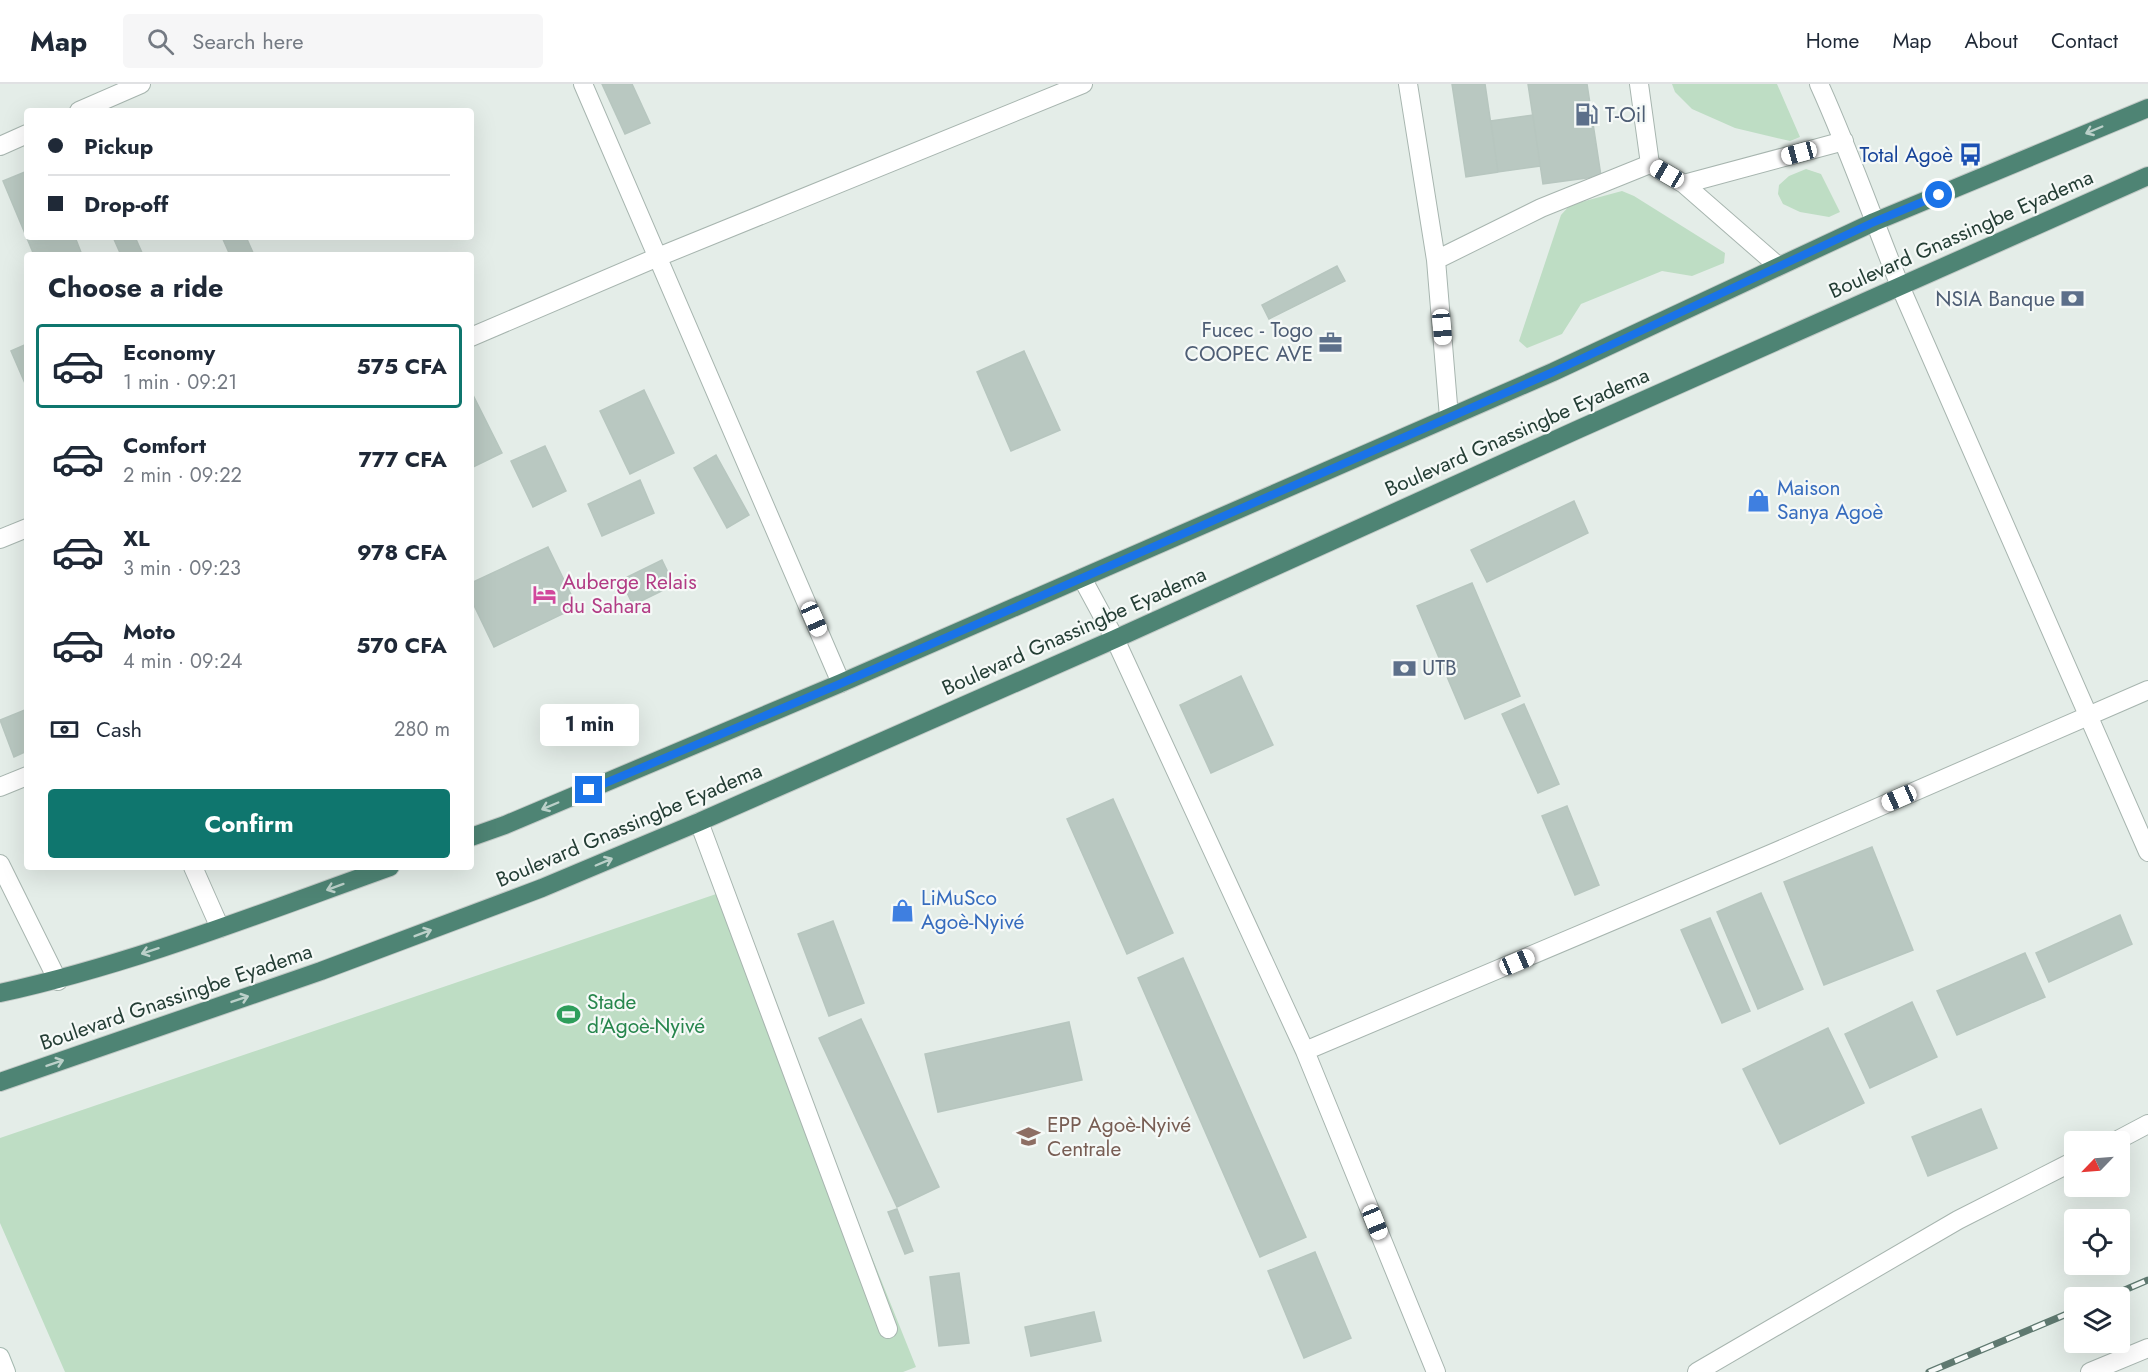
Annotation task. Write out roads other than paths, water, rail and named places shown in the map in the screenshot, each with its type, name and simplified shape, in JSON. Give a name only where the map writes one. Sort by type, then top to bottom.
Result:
[{"type":"highway","name":"Boulevard Gnassingbe Eyadema","points":[[474,836],[842,683],[1553,372],[1874,222],[2148,108]]},
{"type":"highway","name":"Boulevard Gnassingbe Eyadema","points":[[0,1082],[321,971],[542,888],[699,822],[1115,639],[2148,176]]},
{"type":"highway","points":[[0,993],[58,981],[220,928],[382,870]]},
{"type":"street","points":[[86,108],[141,84]]},
{"type":"street","points":[[584,84],[842,683]]},
{"type":"street","points":[[474,336],[658,257],[1083,84]]},
{"type":"street","points":[[1408,84],[1436,260],[1449,417]]},
{"type":"street","points":[[1639,84],[1650,164]]},
{"type":"street","points":[[1819,84],[1844,141],[1900,286],[2148,852]]},
{"type":"street","points":[[0,146],[24,135]]},
{"type":"street","points":[[1684,184],[1844,141]]},
{"type":"street","points":[[1436,260],[1541,208],[1650,164]]},
{"type":"street","points":[[1650,164],[1684,184],[1778,266]]},
{"type":"street","points":[[0,539],[24,529]]},
{"type":"street","points":[[1082,578],[1115,639],[1305,1051],[1436,1372]]},
{"type":"street","points":[[1305,1051],[1752,862],[2148,690]]},
{"type":"street","points":[[0,787],[24,777]]},
{"type":"street","points":[[699,822],[888,1329]]},
{"type":"street","points":[[0,864],[58,981]]},
{"type":"street","points":[[194,870],[220,928]]},
{"type":"street","points":[[2130,1134],[2148,1124]]},
{"type":"street","points":[[1696,1372],[1958,1220],[2064,1166]]},
{"type":"street","points":[[2090,1372],[2148,1348]]},
{"type":"street","points":[[0,1357],[6,1372]]},
{"type":"railway","points":[[2130,1288],[2148,1280]]},
{"type":"railway","points":[[1929,1372],[2064,1315]]},
{"type":"place","name":"T-Oil","points":[[1587,115]]},
{"type":"place","name":"Total Agoè","points":[[1971,155]]},
{"type":"place","name":"NSIA Banque","points":[[2073,299]]},
{"type":"place","name":"Fucec - Togo COOPEC AVE","points":[[1331,342]]},
{"type":"place","name":"Maison Sanya Agoè","points":[[1759,500]]},
{"type":"place","name":"Auberge Relais du Sahara","points":[[544,594]]},
{"type":"place","name":"UTB","points":[[1404,668]]},
{"type":"place","name":"LiMuSco Agoè-Nyivé","points":[[903,910]]},
{"type":"place","name":"Stade d'Agoè-Nyivé","points":[[569,1014]]},
{"type":"place","name":"EPP Agoè-Nyivé Centrale","points":[[1029,1137]]}]
